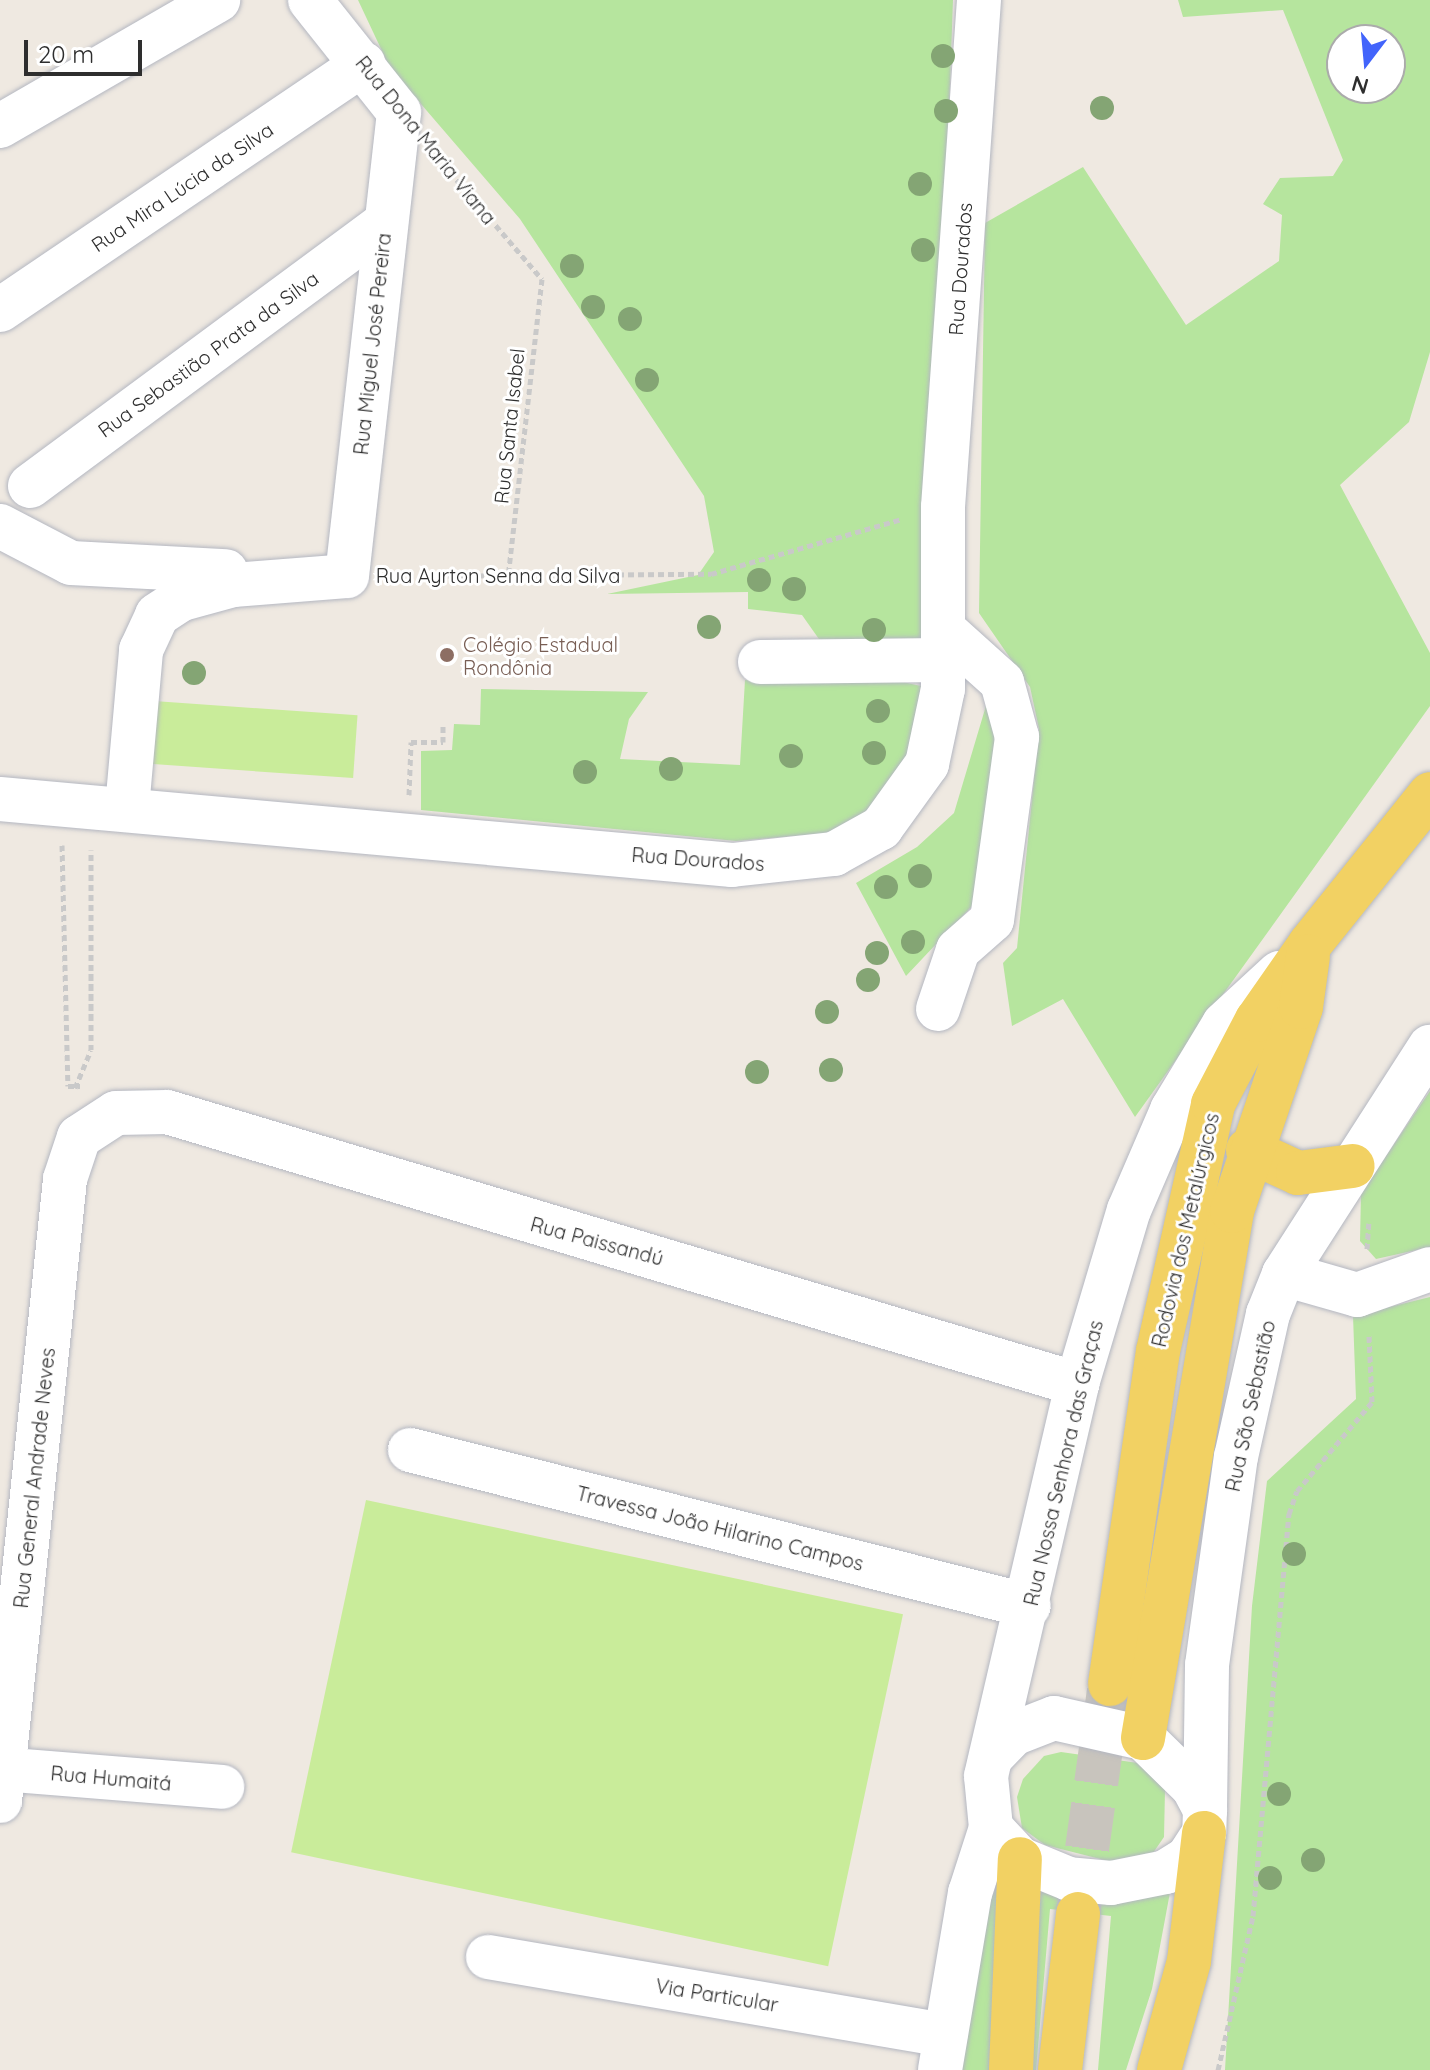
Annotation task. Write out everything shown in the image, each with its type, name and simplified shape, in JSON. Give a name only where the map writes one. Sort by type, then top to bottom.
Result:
[{"type":"main road","name":"Rodovia dos Metalúrgicos","points":[[1110,1684],[1158,1351],[1213,1104],[1257,1020],[1310,944],[1430,794]]},
{"type":"main road","points":[[1150,1742],[1248,1150],[1301,1007],[1310,944]]},
{"type":"main road","points":[[1248,1150],[1298,1173],[1353,1166]]},
{"type":"main road","points":[[1159,2070],[1189,1961],[1204,1821]]},
{"type":"main road","points":[[1006,1844],[1011,2070]]},
{"type":"main road","points":[[1060,2070],[1078,1914]]},
{"type":"street","points":[[0,126],[218,0]]},
{"type":"street","name":"Rua Dona Maria Viana","points":[[310,0],[399,112]]},
{"type":"street","name":"Rua Dourados","points":[[0,799],[732,865],[806,860],[860,842],[914,790],[934,739],[943,644],[943,507],[979,0]]},
{"type":"street","name":"Rua Mira Lúcia da Silva","points":[[0,310],[363,64]]},
{"type":"street","name":"Rua Miguel José Pereira","points":[[347,576],[399,112]]},
{"type":"street","name":"Rua Sebastião Prata da Silva","points":[[30,486],[386,223]]},
{"type":"street","points":[[0,526],[50,557],[84,566],[209,573],[280,561],[285,580]]},
{"type":"street","name":"Rua Ayrton Senna da Silva","points":[[93,806],[141,650],[157,615],[214,589],[347,576]]},
{"type":"street","points":[[760,662],[943,644],[1002,682],[1017,737],[994,912],[958,950],[938,1009]]},
{"type":"street","name":"Rua Nossa Senhora das Graças","points":[[993,1755],[1077,1384],[1129,1210],[1172,1110],[1224,1024],[1310,944]]},
{"type":"street","name":"Rua São Sebastião","points":[[1204,1821],[1207,1665],[1249,1386],[1284,1274],[1430,1047]]},
{"type":"street","name":"Rua General Andrade Neves","points":[[63,1203],[54,1136],[65,1098]]},
{"type":"street","name":"Rua General Andrade Neves","points":[[1,1780],[63,1203],[79,1137],[116,1113]]},
{"type":"street","name":"Rua Paissandú","points":[[116,1113],[180,1115],[1077,1384]]},
{"type":"street","points":[[1284,1274],[1329,1291],[1364,1293],[1430,1269]]},
{"type":"street","name":"Travessa João Hilarino Campos","points":[[410,1450],[1029,1606]]},
{"type":"street","name":"Rua São Sebastião","points":[[1150,1742],[1207,1665]]},
{"type":"street","points":[[1054,1718],[1150,1742],[1204,1821],[1188,1858],[1140,1879],[1069,1879],[1006,1844],[985,1797],[993,1755],[1013,1734],[1054,1718]]},
{"type":"street","name":"Rua Humaitá","points":[[1,1780],[222,1787]]},
{"type":"street","points":[[943,2053],[970,1893],[1006,1844]]},
{"type":"street","name":"Via Particular","points":[[488,1957],[943,2053]]},
{"type":"path","name":"Rua Dona Maria Viana","points":[[399,112],[542,279]]},
{"type":"path","name":"Rua Santa Isabel","points":[[508,576],[542,279]]},
{"type":"path","name":"Rua Ayrton Senna da Silva","points":[[347,576],[711,574],[943,507]]},
{"type":"path","points":[[409,788],[411,742],[443,742],[443,724]]},
{"type":"path","points":[[65,1098],[91,1050],[93,806]]},
{"type":"path","points":[[65,1098],[93,806]]},
{"type":"path","points":[[1218,2070],[1253,1916],[1285,1535],[1297,1491],[1372,1402],[1364,1293],[1370,1209]]},
{"type":"green space","points":[[358,0],[953,0],[930,648],[826,649],[802,615],[748,609],[748,592],[607,594],[698,575],[714,552],[704,496],[520,219],[390,68]]},
{"type":"green space","points":[[1178,0],[1430,0],[1430,352],[1409,422],[1340,485],[1430,653],[1430,706],[1135,1117],[1063,999],[1012,1026],[1003,963],[1017,948],[1039,729],[1030,687],[979,613],[985,223],[1083,167],[1186,325],[1279,261],[1282,215],[1263,204],[1280,178],[1333,176],[1343,160],[1283,10],[1183,17]]},
{"type":"green space","points":[[889,679],[921,686],[912,748],[877,807],[829,833],[736,841],[421,810],[421,751],[452,750],[454,724],[480,725],[481,689],[648,692],[629,719],[620,759],[740,765],[745,680]]},
{"type":"green space","points":[[991,689],[996,756],[972,906],[906,976],[856,883],[917,847],[954,813]]},
{"type":"green space","points":[[154,701],[358,715],[353,778],[150,764]]},
{"type":"green space","points":[[1430,1091],[1430,1247],[1376,1259],[1360,1241],[1361,1193]]},
{"type":"green space","points":[[1430,1297],[1430,2070],[1225,2070],[1252,1606],[1267,1481],[1356,1399],[1353,1316]]},
{"type":"green space","points":[[366,1500],[903,1614],[828,1966],[291,1852]]},
{"type":"green space","points":[[1061,1752],[1138,1763],[1165,1790],[1164,1837],[1153,1853],[1116,1863],[1045,1845],[1022,1828],[1017,1797],[1023,1779],[1044,1756]]},
{"type":"green space","points":[[1000,1882],[996,2070],[961,2070],[984,1911]]},
{"type":"green space","points":[[1031,1887],[1171,1887],[1152,1989],[1126,2070],[1098,2070],[1111,1916],[1050,1909],[1036,2070],[1026,2070]]},
{"type":"tunnel","points":[[1078,1914],[1109,1691]]},
{"type":"place","name":"Colégio Estadual Rondônia","points":[[447,655]]}]
